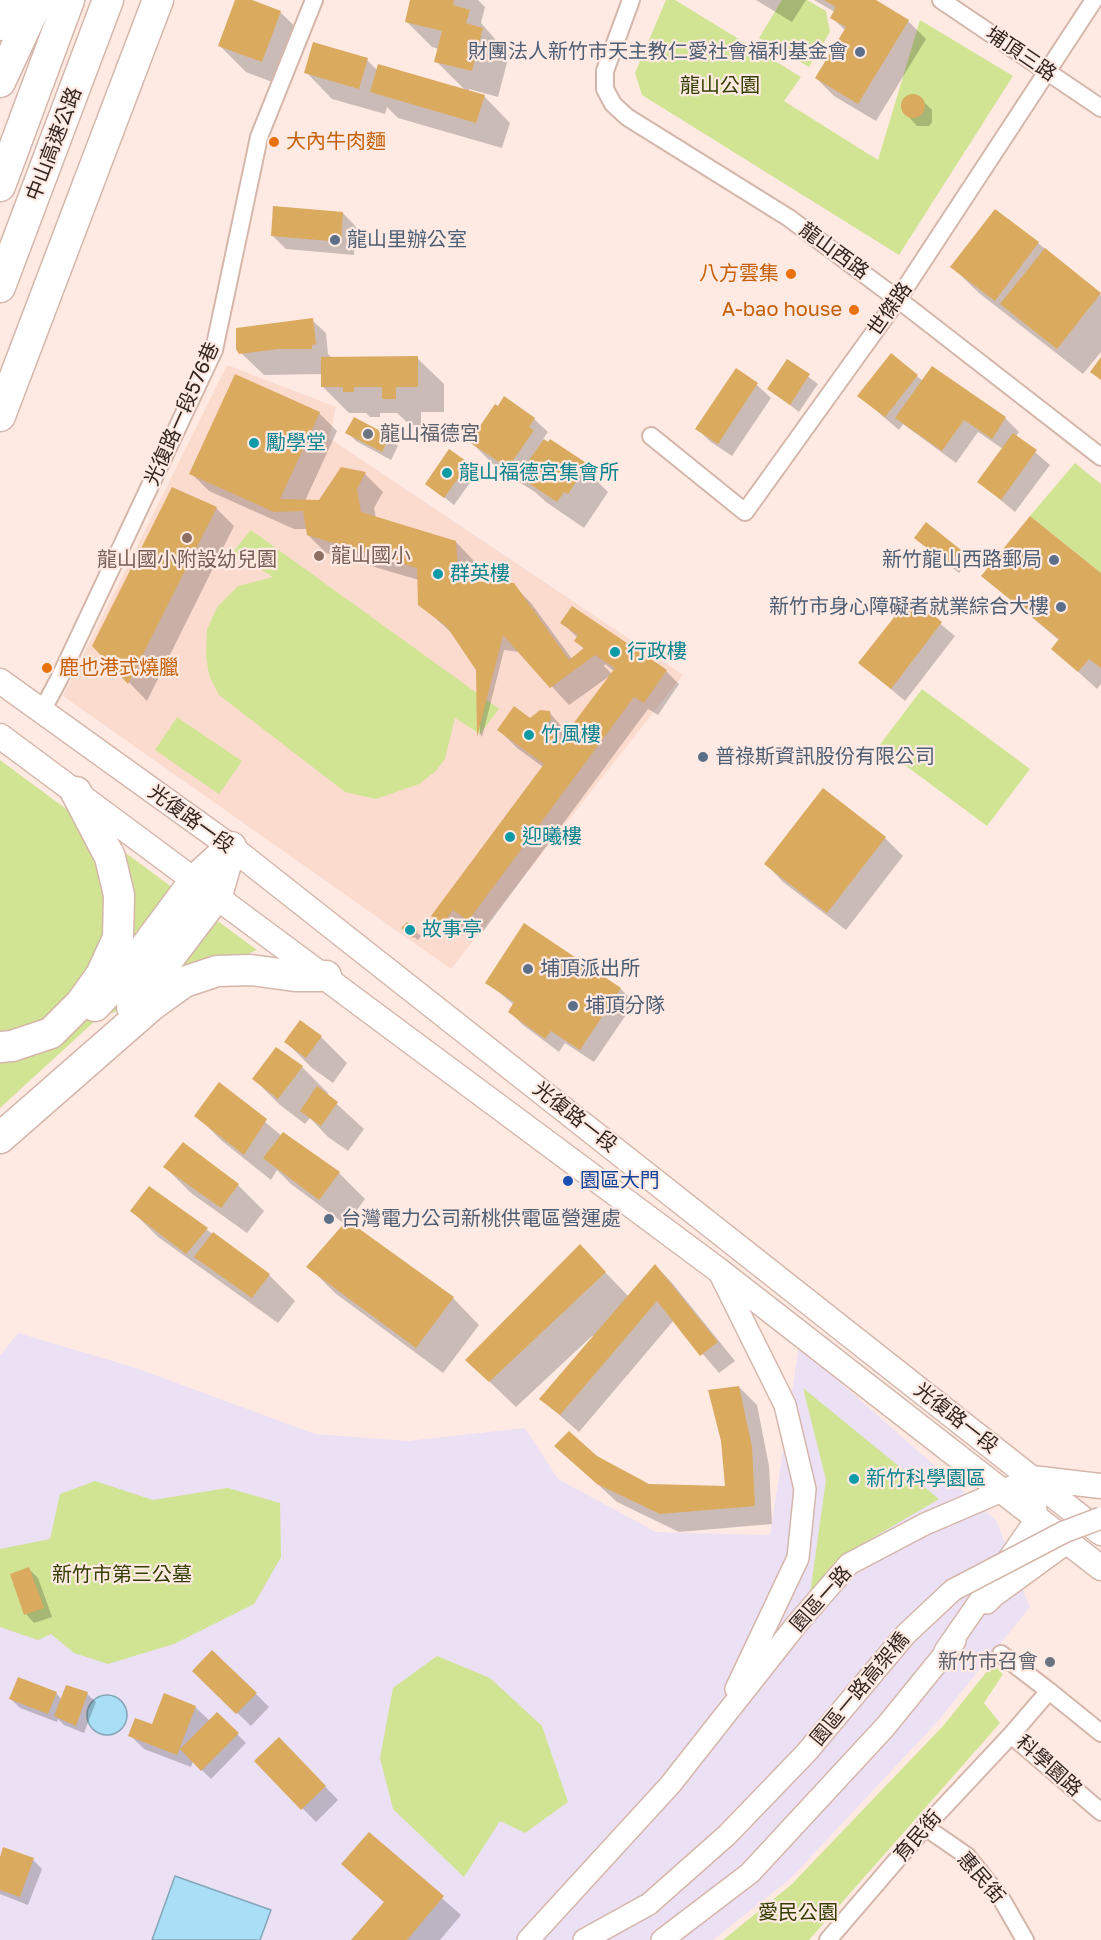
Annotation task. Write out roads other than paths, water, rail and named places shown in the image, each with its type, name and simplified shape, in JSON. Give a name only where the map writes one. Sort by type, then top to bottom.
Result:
[{"type":"highway","points":[[0,25],[11,0]]},
{"type":"highway","points":[[0,82],[38,0]]},
{"type":"highway","name":"中山高速公路","points":[[0,186],[69,0]]},
{"type":"highway","name":"中山高速公路","points":[[0,287],[108,0]]},
{"type":"highway","points":[[0,416],[158,0]]},
{"type":"highway","points":[[51,1033],[81,1003],[101,975],[118,938],[119,895],[110,857],[76,792]]},
{"type":"highway","points":[[64,1084],[140,998],[231,847]]},
{"type":"highway","points":[[0,1047],[12,1046],[51,1033],[83,1016],[107,996],[206,887]]},
{"type":"highway","points":[[0,1138],[152,1005],[184,982],[217,971],[251,970],[295,976],[326,976]]},
{"type":"main road","name":"光復路一段","points":[[0,681],[231,847],[1101,1533]]},
{"type":"main road","name":"光復路一段","points":[[0,736],[326,976],[717,1269],[1101,1568]]},
{"type":"main road","points":[[1032,1478],[1101,1486]]},
{"type":"street","name":"光復路一段576巷","points":[[42,711],[214,350],[258,137],[314,0]]},
{"type":"street","name":"龍山西路","points":[[631,0],[605,71],[605,89],[613,104],[627,117],[789,218],[898,299],[1101,457]]},
{"type":"street","name":"埔頂三路","points":[[941,0],[1101,108]]},
{"type":"street","name":"世傑路","points":[[651,436],[745,512],[898,299],[1094,0]]},
{"type":"street","points":[[717,1269],[785,1405],[805,1489],[798,1558],[720,1724]]},
{"type":"street","name":"園區一路","points":[[528,1940],[670,1785],[796,1625],[849,1564],[925,1524],[1032,1478]]},
{"type":"street","points":[[945,1652],[1037,1518],[1032,1478]]},
{"type":"street","name":"園區一路高架橋","points":[[649,1904],[743,1818],[806,1753],[906,1634],[953,1590],[1064,1532],[1101,1518]]},
{"type":"street","points":[[662,1940],[750,1873],[886,1726],[945,1652],[994,1596],[1068,1542]]},
{"type":"street","points":[[1001,1654],[1101,1733]]},
{"type":"street","name":"科學園路","points":[[1049,1691],[1011,1735],[1101,1812]]},
{"type":"street","name":"育民街","points":[[828,1940],[925,1827],[1011,1735]]},
{"type":"street","name":"惠民街","points":[[925,1827],[967,1856],[1002,1900],[1024,1940]]},
{"type":"street","points":[[584,1940],[649,1904]]},
{"type":"street","points":[[607,1940],[649,1904]]},
{"type":"water","points":[[107,1695],[115,1696],[121,1701],[126,1707],[126,1723],[121,1729],[115,1734],[107,1735],[99,1734],[93,1729],[88,1723],[87,1715],[88,1707],[93,1701],[99,1696]]},
{"type":"water","points":[[175,1876],[271,1910],[260,1940],[152,1940]]},
{"type":"place","name":"財團法人新竹市天主教仁愛社會福利基金會","points":[[860,52]]},
{"type":"place","name":"大內牛肉麵","points":[[274,142]]},
{"type":"place","name":"龍山里辦公室","points":[[335,240]]},
{"type":"place","name":"八方雲集","points":[[791,274]]},
{"type":"place","name":"A-bao house","points":[[854,310]]},
{"type":"place","name":"龍山福德宮","points":[[368,434]]},
{"type":"place","name":"勵學堂","points":[[254,443]]},
{"type":"place","name":"龍山福德宮集會所","points":[[447,473]]},
{"type":"place","name":"龍山國小附設幼兒園","points":[[187,538]]},
{"type":"place","name":"龍山國小","points":[[319,556]]},
{"type":"place","name":"新竹龍山西路郵局","points":[[1054,560]]},
{"type":"place","name":"群英樓","points":[[438,574]]},
{"type":"place","name":"新竹市身心障礙者就業綜合大樓","points":[[1061,607]]},
{"type":"place","name":"行政樓","points":[[615,652]]},
{"type":"place","name":"鹿也港式燒臘","points":[[47,668]]},
{"type":"place","name":"竹風樓","points":[[529,735]]},
{"type":"place","name":"普祿斯資訊股份有限公司","points":[[703,757]]},
{"type":"place","name":"迎曦樓","points":[[510,837]]},
{"type":"place","name":"故事亭","points":[[410,930]]},
{"type":"place","name":"埔頂派出所","points":[[528,969]]},
{"type":"place","name":"埔頂分隊","points":[[573,1006]]},
{"type":"place","name":"園區大門","points":[[568,1181]]},
{"type":"place","name":"台灣電力公司新桃供電區營運處","points":[[329,1219]]},
{"type":"place","name":"新竹科學園區","points":[[854,1479]]},
{"type":"place","name":"新竹市召會","points":[[1050,1662]]},
{"type":"park label","name":"龍山公園","points":[[720,86]]},
{"type":"park label","name":"新竹市第三公墓","points":[[122,1575]]},
{"type":"park label","name":"愛民公園","points":[[798,1913]]}]
